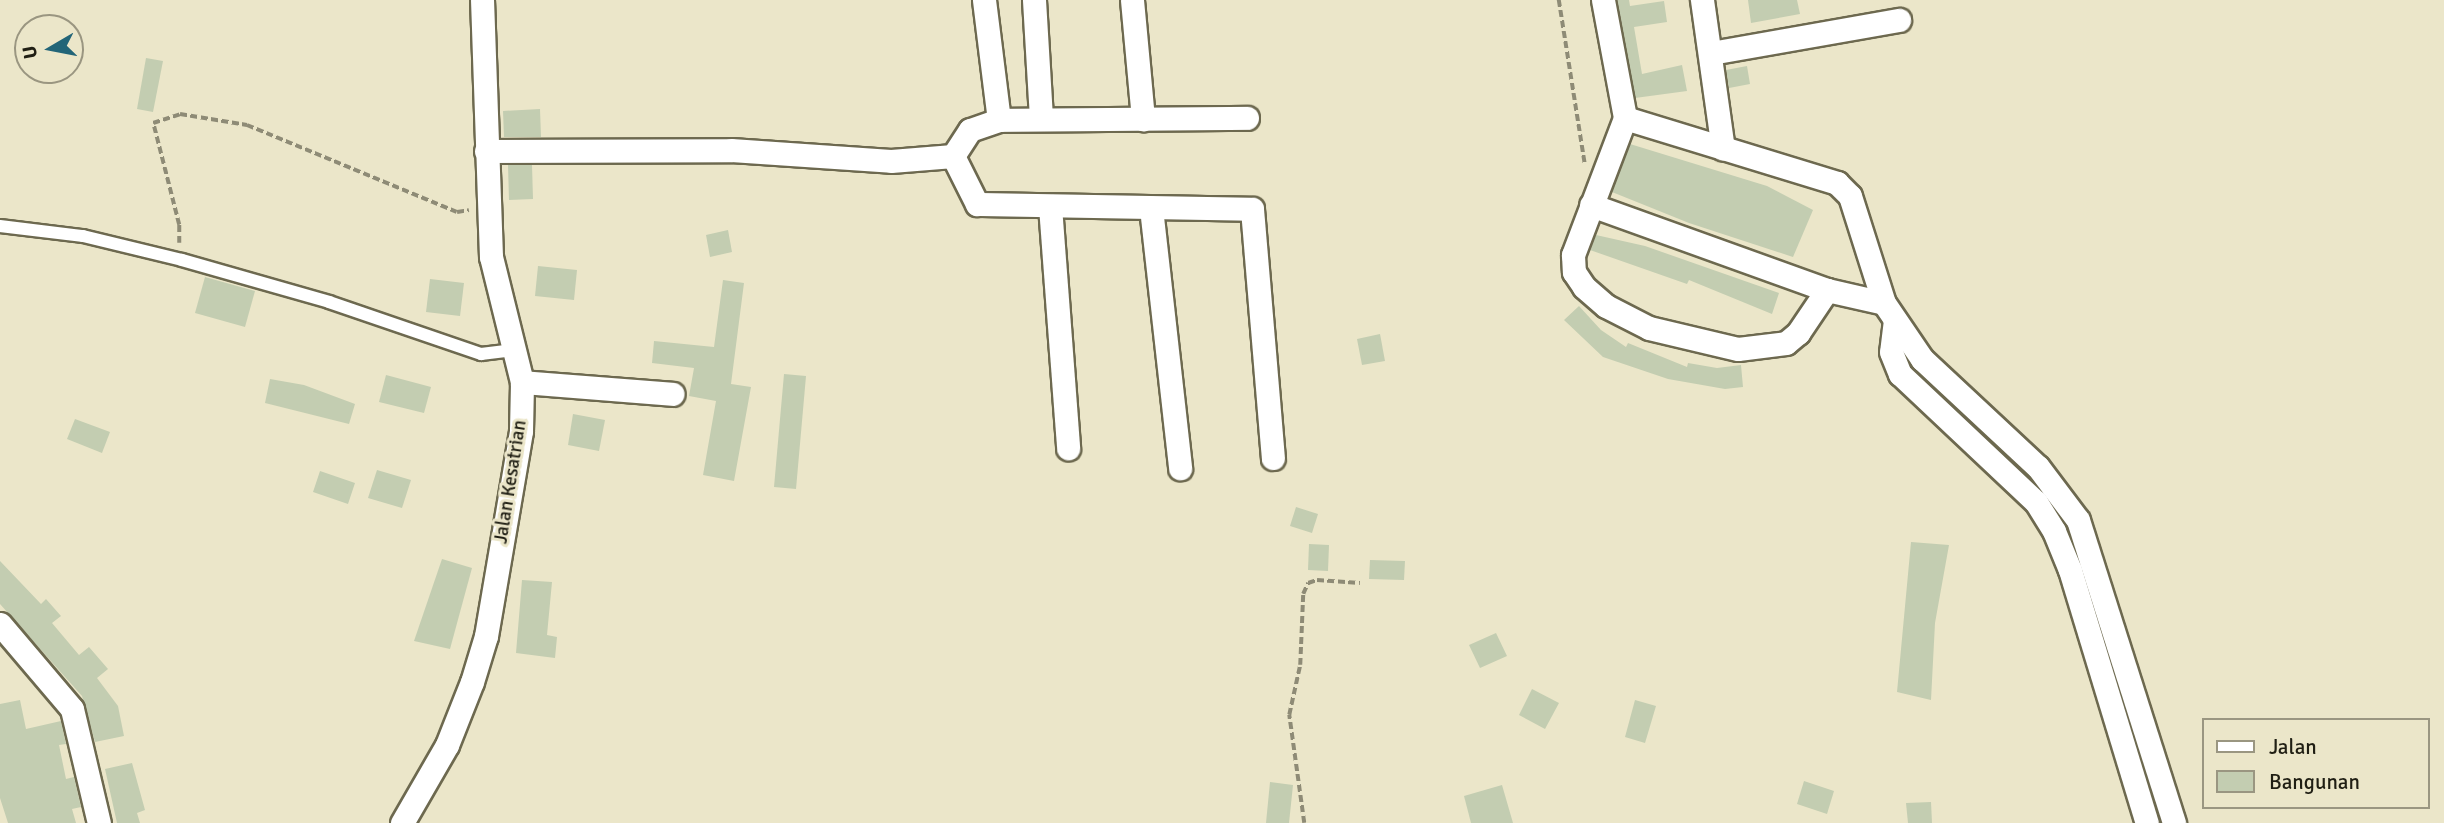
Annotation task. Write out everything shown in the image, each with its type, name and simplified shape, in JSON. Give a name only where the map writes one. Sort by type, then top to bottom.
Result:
[{"type":"street","name":"Jalan Kesatrian","points":[[402,823],[464,706],[485,636],[522,430],[522,382],[496,291],[488,197],[482,0]]},
{"type":"street","points":[[984,0],[999,120]]},
{"type":"street","points":[[1034,0],[1041,119]]},
{"type":"street","points":[[1132,0],[1143,119]]},
{"type":"street","points":[[1603,0],[1625,118],[1578,233],[1574,272],[1606,306],[1649,328],[1738,349],[1763,348],[1786,343],[1798,333],[1827,290]]},
{"type":"street","points":[[1702,0],[1723,149]]},
{"type":"street","points":[[1711,53],[1899,20]]},
{"type":"street","points":[[953,156],[970,130],[999,120],[1247,118]]},
{"type":"street","points":[[1625,118],[1837,183],[1850,196],[1890,312],[1922,359],[2038,467],[2078,520],[2174,823]]},
{"type":"street","points":[[486,152],[731,150],[891,161],[953,156]]},
{"type":"street","points":[[953,156],[977,204],[1252,209],[1273,457]]},
{"type":"street","points":[[1591,205],[1890,312]]},
{"type":"street","points":[[1050,206],[1068,448]]},
{"type":"street","points":[[1151,208],[1180,468]]},
{"type":"street","points":[[1890,312],[1891,352],[1900,374],[2036,502],[2054,531],[2070,570],[2147,823]]},
{"type":"street","points":[[522,382],[673,394]]},
{"type":"street","points":[[0,624],[72,709],[99,823]]},
{"type":"lane","points":[[0,226],[83,236],[176,259],[328,302],[481,354],[514,350]]},
{"type":"path","points":[[1559,0],[1591,205]]},
{"type":"path","points":[[176,259],[179,225],[153,127],[166,116],[200,114],[247,125],[457,212],[468,210],[488,197]]},
{"type":"path","points":[[1304,823],[1289,715],[1300,665],[1303,594],[1308,583],[1317,580],[1360,583]]},
{"type":"building","points":[[1617,0],[1629,0],[1630,6],[1664,1],[1667,22],[1634,27],[1642,74],[1682,65],[1687,91],[1635,98]]},
{"type":"building","points":[[1748,0],[1797,0],[1800,14],[1751,23]]},
{"type":"building","points":[[146,58],[163,61],[153,112],[137,109]]},
{"type":"building","points":[[1747,66],[1750,84],[1729,88],[1726,70]]},
{"type":"building","points":[[540,109],[541,137],[504,137],[503,111]]},
{"type":"building","points":[[1630,144],[1767,186],[1813,210],[1793,257],[1689,223],[1612,192]]},
{"type":"building","points":[[508,165],[532,165],[533,199],[509,200]]},
{"type":"building","points":[[728,230],[732,252],[710,257],[706,235]]},
{"type":"building","points":[[1596,235],[1645,246],[1779,293],[1772,314],[1689,280],[1687,284],[1590,250]]},
{"type":"building","points":[[538,266],[577,270],[574,300],[535,296]]},
{"type":"building","points":[[205,277],[255,291],[245,327],[195,313]]},
{"type":"building","points":[[430,279],[464,283],[460,316],[426,312]]},
{"type":"building","points":[[723,280],[744,283],[731,384],[751,387],[734,481],[703,475],[716,401],[689,396],[694,368],[652,363],[654,341],[714,347]]},
{"type":"building","points":[[1579,306],[1601,330],[1626,347],[1628,343],[1687,367],[1688,363],[1717,368],[1741,365],[1743,387],[1725,389],[1668,379],[1603,357],[1564,320]]},
{"type":"building","points":[[1380,334],[1385,361],[1362,365],[1357,339]]},
{"type":"building","points":[[784,374],[806,376],[796,489],[774,487]]},
{"type":"building","points":[[386,375],[431,387],[424,413],[379,402]]},
{"type":"building","points":[[270,379],[304,385],[355,404],[349,424],[265,403]]},
{"type":"building","points":[[573,414],[605,420],[599,451],[568,445]]},
{"type":"building","points":[[75,419],[110,432],[102,453],[67,439]]},
{"type":"building","points":[[377,470],[411,480],[402,508],[368,498]]},
{"type":"building","points":[[320,471],[355,483],[348,504],[313,492]]},
{"type":"building","points":[[1296,507],[1318,514],[1312,533],[1290,526]]},
{"type":"building","points":[[1911,542],[1949,545],[1935,623],[1931,700],[1897,692]]},
{"type":"building","points":[[1309,544],[1329,545],[1328,571],[1308,570]]},
{"type":"building","points":[[442,559],[472,568],[450,649],[414,641]]},
{"type":"building","points":[[1370,560],[1405,561],[1404,580],[1369,579]]},
{"type":"building","points":[[0,561],[41,604],[46,599],[61,616],[52,623],[79,655],[89,647],[108,669],[97,678],[118,706],[124,736],[95,742],[82,696],[0,604]]},
{"type":"building","points":[[522,580],[552,582],[547,635],[557,637],[555,658],[516,653]]},
{"type":"building","points":[[1496,633],[1507,656],[1480,668],[1469,645]]},
{"type":"building","points":[[1532,689],[1559,703],[1545,729],[1519,715]]},
{"type":"building","points":[[20,700],[26,729],[61,721],[66,744],[59,745],[66,779],[74,777],[81,807],[72,809],[76,823],[8,823],[0,798],[0,704]]},
{"type":"building","points":[[1635,700],[1656,706],[1645,743],[1625,737]]},
{"type":"building","points":[[132,763],[145,810],[137,813],[140,823],[117,823],[105,769]]},
{"type":"building","points":[[1804,781],[1834,791],[1827,814],[1797,804]]},
{"type":"building","points":[[1270,782],[1293,785],[1289,823],[1266,823]]},
{"type":"building","points":[[1502,785],[1513,823],[1471,823],[1464,796]]},
{"type":"building","points":[[1931,802],[1932,823],[1908,823],[1906,803]]}]
